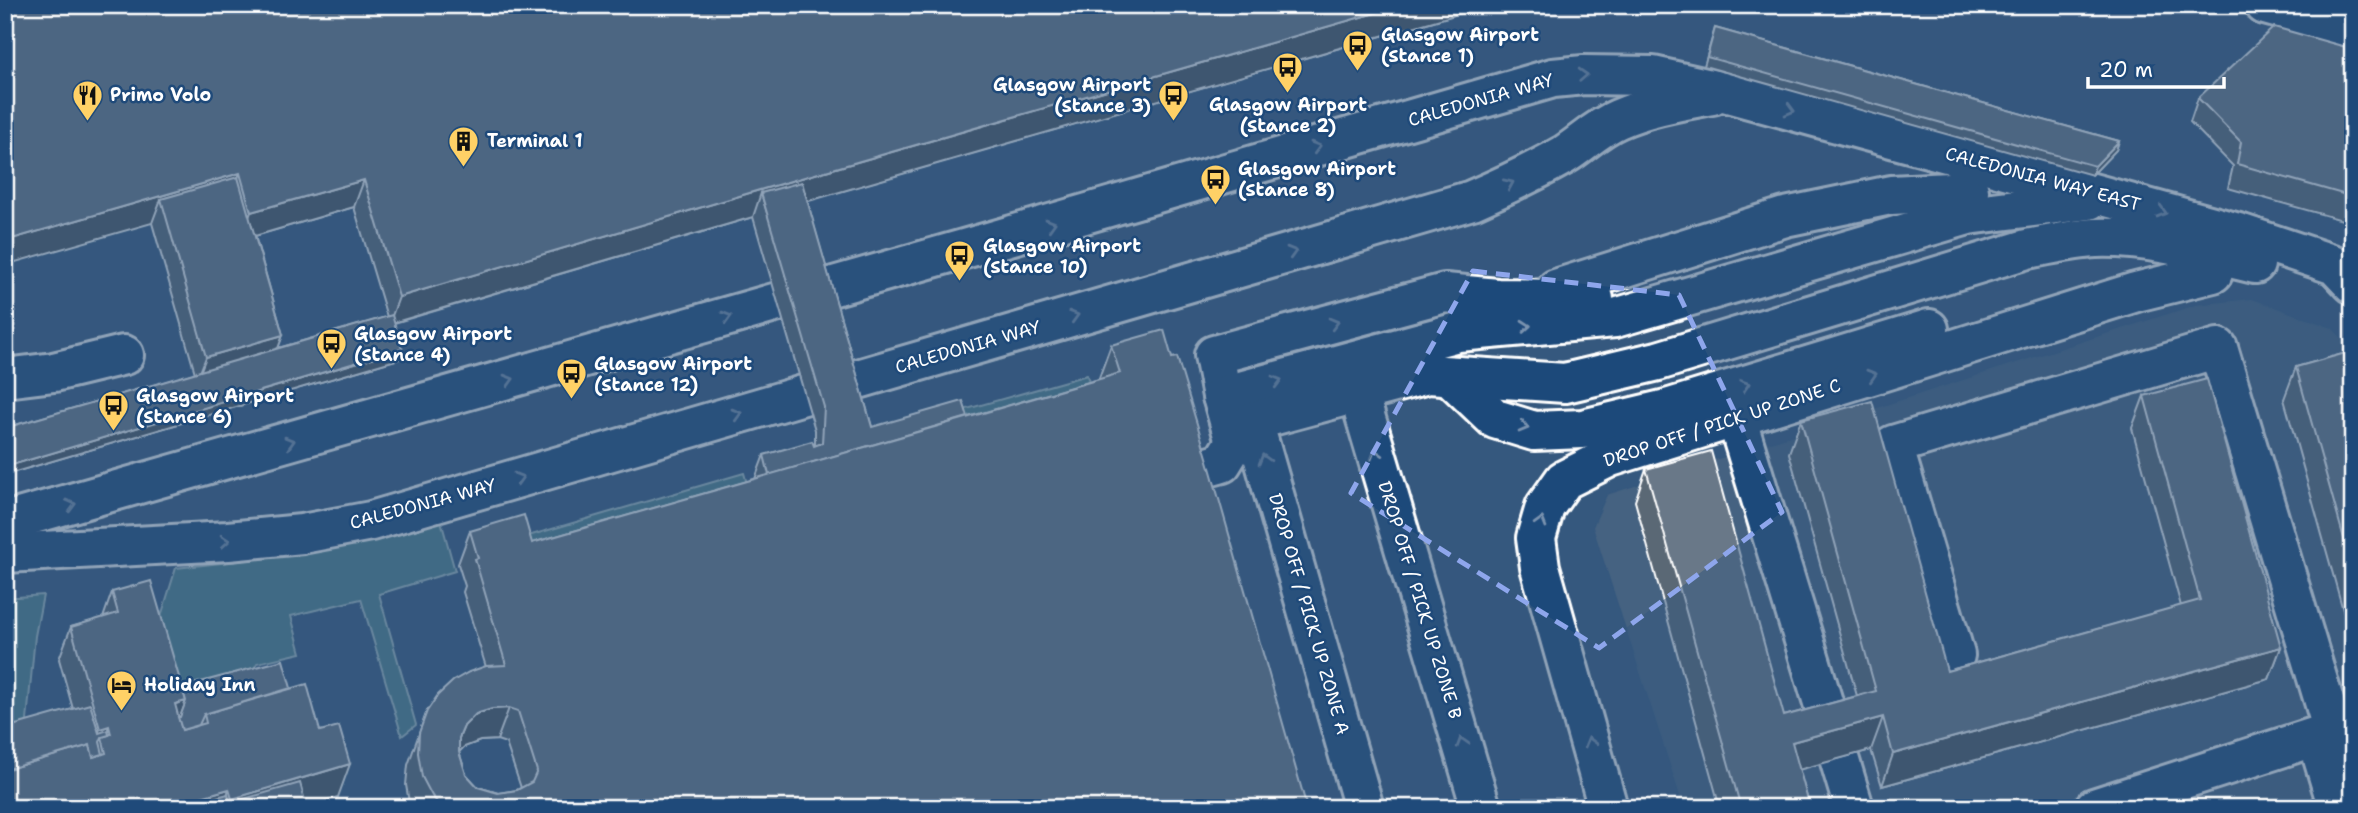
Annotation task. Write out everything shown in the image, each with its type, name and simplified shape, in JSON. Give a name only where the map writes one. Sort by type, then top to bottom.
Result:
[{"type":"street","points":[[2265,5],[2353,29]]},
{"type":"street","name":"CALEDONIA WAY","points":[[5,522],[858,280],[1553,78],[1584,75],[1653,76],[1724,92]]},
{"type":"street","name":"CALEDONIA WAY EAST","points":[[1724,92],[2242,234],[2335,265],[2353,284]]},
{"type":"street","name":"CALEDONIA WAY","points":[[5,553],[240,540],[302,534],[371,521],[1472,200],[1544,166],[1567,153],[1601,127],[1620,118],[1646,108],[1724,92]]},
{"type":"street","points":[[1122,467],[1148,460],[1172,472],[1194,471],[1222,463],[1235,442],[1214,355],[1445,293],[1497,298],[1594,299],[1969,191],[2049,182]]},
{"type":"street","points":[[1222,396],[1458,332],[1615,317],[1968,215],[2112,198]]},
{"type":"street","points":[[1358,392],[1429,374],[1565,383],[1658,361],[2027,249],[2096,238],[2164,242],[2282,269],[2353,294]]},
{"type":"street","points":[[1459,377],[1511,398],[1553,407],[1590,402],[2042,271],[2112,262],[2213,274]]},
{"type":"street","name":"DROP OFF / PICK UP ZONE C","points":[[1608,808],[1540,567],[1536,538],[1545,507],[1564,480],[1609,457],[1736,417],[2136,292],[2255,264]]},
{"type":"street","points":[[1955,655],[1893,445],[2218,348],[2333,731],[2323,758],[2338,808]]},
{"type":"street","points":[[5,378],[54,372],[124,355]]},
{"type":"street","name":"DROP OFF / PICK UP ZONE A","points":[[1358,392],[1253,421],[1364,808]]},
{"type":"street","name":"DROP OFF / PICK UP ZONE B","points":[[1358,392],[1481,808]]},
{"type":"street","points":[[1736,417],[1854,808]]},
{"type":"street","points":[[2094,808],[2333,731]]},
{"type":"highlighted area","points":[[1473,271],[1679,295],[1782,512],[1599,648],[1351,493]]},
{"type":"shaded area","points":[[2252,299],[2332,328],[2353,350],[2353,808],[1684,808],[1593,527],[1607,495],[2196,305]]},
{"type":"green space","points":[[1087,375],[1093,397],[861,439]]},
{"type":"green space","points":[[744,473],[752,501],[526,567],[518,539]]},
{"type":"green space","points":[[440,517],[455,571],[379,594],[416,725],[402,736],[361,599],[291,616],[301,653],[257,663],[248,681],[172,702],[154,639],[176,568],[285,556],[350,544]]},
{"type":"green space","points":[[43,595],[35,636],[26,731],[5,737],[5,598]]},
{"type":"building","name":"Terminal 1","points":[[5,5],[1403,5],[399,297],[364,180],[251,212],[240,173],[5,241]]},
{"type":"building","points":[[2274,27],[2353,49],[2353,197],[2237,164],[2241,142],[2198,98]]},
{"type":"building","points":[[1715,28],[2119,141],[2095,166],[1707,57]]},
{"type":"building","points":[[238,177],[283,335],[206,357],[161,199]]},
{"type":"building","points":[[802,182],[872,427],[963,401],[968,417],[769,475],[764,455],[812,441],[814,446],[822,443],[824,407],[761,193]]},
{"type":"building","points":[[392,315],[402,349],[5,467],[5,428]]},
{"type":"building","points":[[1164,330],[1172,358],[1177,357],[1307,808],[442,808],[432,796],[422,777],[418,753],[419,733],[427,711],[438,695],[453,681],[486,666],[506,665],[475,559],[478,558],[470,531],[524,515],[532,543],[973,416],[1120,373],[1111,345]],"holes":[[[509,708],[518,711],[537,771],[532,782],[517,790],[498,793],[478,787],[466,774],[459,752],[459,738],[464,726],[476,714],[492,709]]]},
{"type":"building","points":[[2353,351],[2353,571],[2296,367]]},
{"type":"building","points":[[2207,379],[2281,647],[1893,754],[1883,717],[1792,742],[1810,808],[1741,808],[1646,469],[1711,451],[1784,716],[1876,691],[1801,420],[1872,401],[1947,671],[2200,600],[2144,396]]},
{"type":"building","name":"Holiday Inn","points":[[151,581],[186,701],[175,704],[182,730],[206,723],[204,714],[307,684],[320,731],[339,726],[350,764],[232,799],[229,789],[201,797],[204,808],[5,808],[5,770],[90,745],[93,757],[106,753],[102,737],[111,734],[109,726],[100,729],[71,627],[118,613],[112,592]]},
{"type":"building","points":[[283,660],[291,688],[204,714],[199,725],[182,730],[178,717],[186,701],[182,687]]},
{"type":"building","points":[[90,704],[99,733],[108,730],[109,735],[102,737],[100,742],[103,754],[93,757],[90,745],[5,770],[5,728]]},
{"type":"building","points":[[300,783],[307,808],[204,808],[202,801],[228,794],[230,803]]},
{"type":"place","name":"Glasgow Airport (Stance 1)","points":[[1358,72]]},
{"type":"place","name":"Glasgow Airport (Stance 2)","points":[[1288,94]]},
{"type":"place","name":"Primo Volo","points":[[87,122]]},
{"type":"place","name":"Glasgow Airport (Stance 3)","points":[[1174,122]]},
{"type":"place","name":"Terminal 1","points":[[464,168]]},
{"type":"place","name":"Glasgow Airport (Stance 8)","points":[[1215,206]]},
{"type":"place","name":"Glasgow Airport (Stance 10)","points":[[960,283]]},
{"type":"place","name":"Glasgow Airport (Stance 4)","points":[[331,371]]},
{"type":"place","name":"Glasgow Airport (Stance 12)","points":[[571,401]]},
{"type":"place","name":"Glasgow Airport (Stance 6)","points":[[113,433]]},
{"type":"place","name":"Holiday Inn","points":[[121,712]]}]
